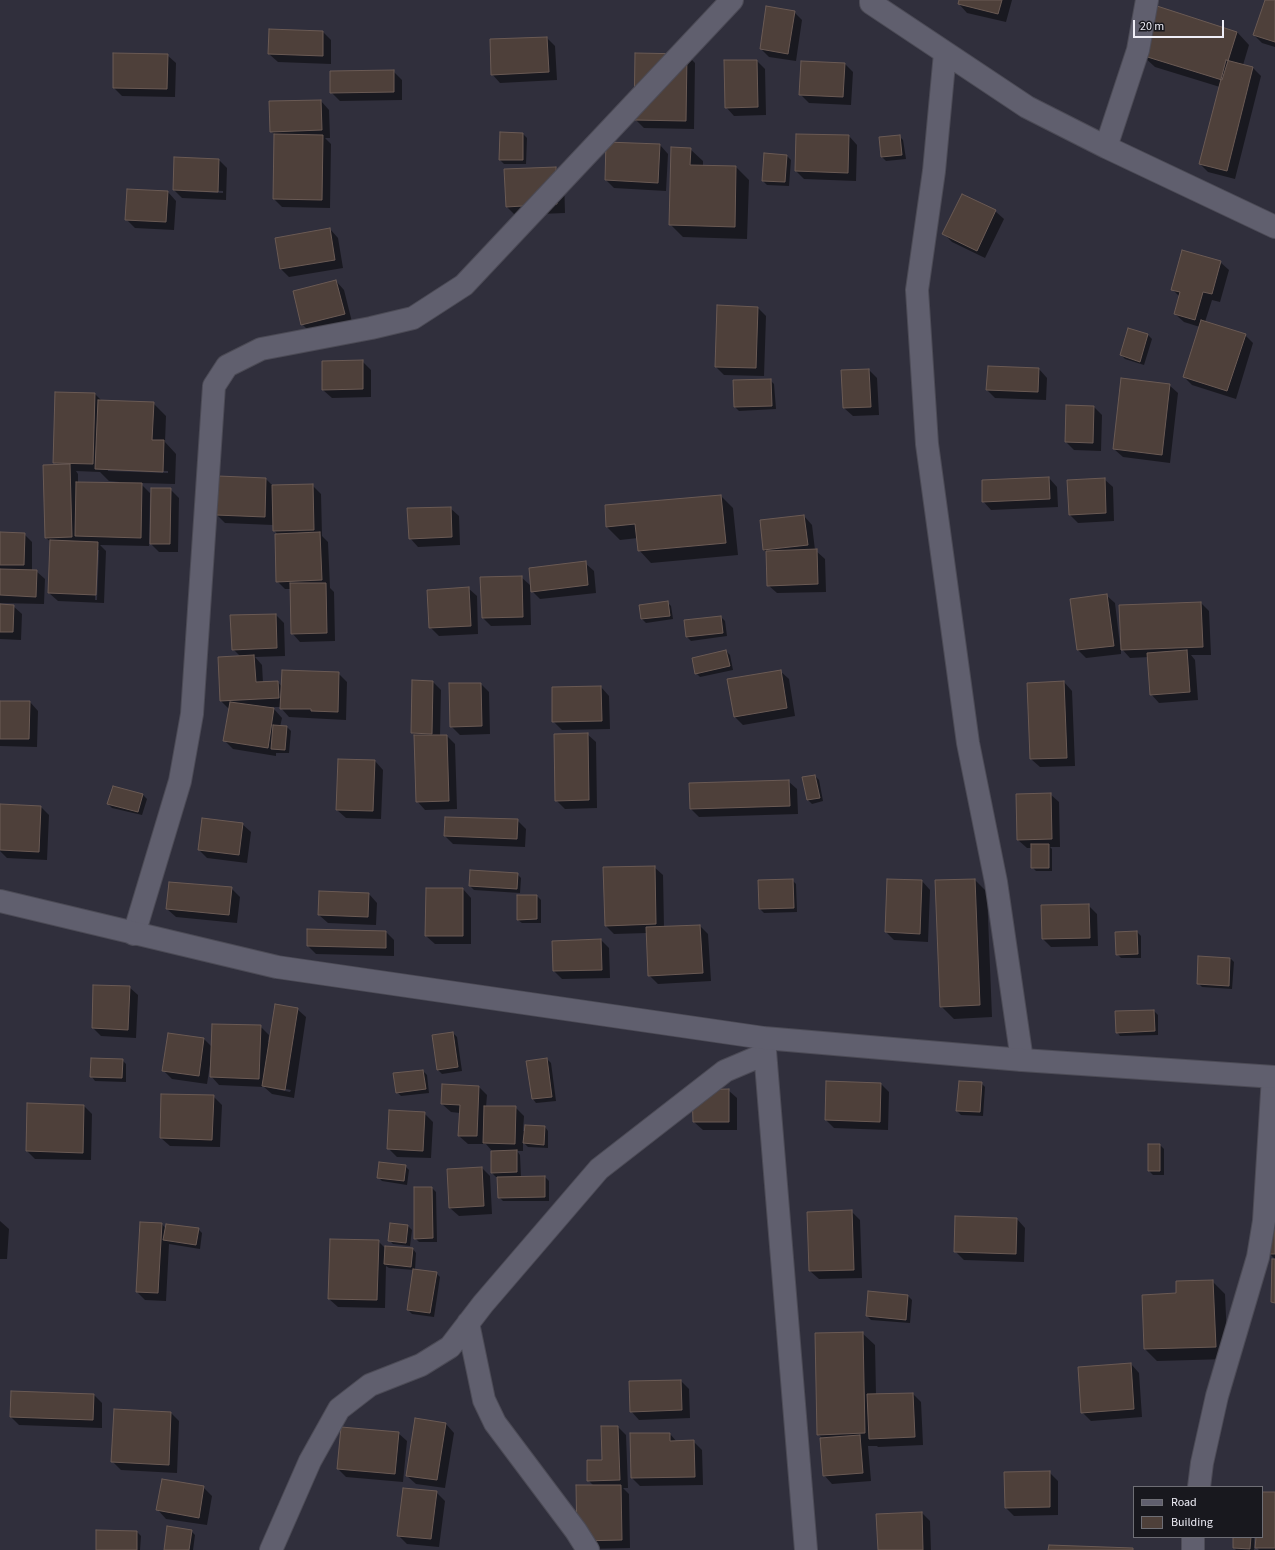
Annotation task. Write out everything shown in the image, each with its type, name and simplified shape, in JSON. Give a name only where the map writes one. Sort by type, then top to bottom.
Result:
[{"type":"street","points":[[134,934],[180,781],[192,714],[214,386],[227,366],[261,349],[371,328],[414,318],[464,285],[732,0]]},
{"type":"street","points":[[1106,147],[1138,50],[1147,0]]},
{"type":"street","points":[[869,1],[1027,107],[1106,147],[1275,227]]},
{"type":"street","points":[[945,53],[934,171],[917,290],[926,444],[968,743],[996,882],[1022,1060]]},
{"type":"street","points":[[0,901],[277,967],[764,1046],[1022,1060],[1274,1077],[1264,1221],[1258,1257],[1217,1396],[1202,1463],[1199,1486]]},
{"type":"street","points":[[272,1550],[310,1461],[339,1409],[370,1385],[421,1365],[450,1347],[599,1169],[725,1071],[764,1046]]},
{"type":"street","points":[[764,1046],[806,1550]]},
{"type":"street","points":[[468,1324],[484,1400],[495,1423],[576,1531],[588,1550]]},
{"type":"street","points":[[1193,1538],[1193,1550]]},
{"type":"building","points":[[959,0],[1002,0],[998,14],[958,4]]},
{"type":"building","points":[[1265,0],[1275,0],[1275,42],[1253,35]]},
{"type":"building","points":[[766,6],[795,11],[788,54],[760,49]]},
{"type":"building","points":[[1157,6],[1237,32],[1222,80],[1141,55]]},
{"type":"building","points":[[269,29],[323,31],[323,56],[268,54]]},
{"type":"building","points":[[547,37],[549,72],[491,75],[490,39]]},
{"type":"building","points":[[113,53],[168,54],[167,89],[113,88]]},
{"type":"building","points":[[635,53],[687,54],[686,121],[634,120]]},
{"type":"building","points":[[724,60],[757,60],[758,107],[725,108]]},
{"type":"building","points":[[1226,60],[1253,67],[1227,171],[1199,164]]},
{"type":"building","points":[[801,61],[845,63],[843,97],[799,95]]},
{"type":"building","points":[[394,70],[394,92],[330,93],[330,71]]},
{"type":"building","points":[[321,100],[322,130],[270,132],[269,101]]},
{"type":"building","points":[[500,132],[523,133],[523,160],[499,160]]},
{"type":"building","points":[[274,134],[323,135],[322,200],[273,199]]},
{"type":"building","points":[[796,134],[849,135],[848,173],[795,171]]},
{"type":"building","points":[[900,135],[902,155],[881,157],[879,137]]},
{"type":"building","points":[[606,142],[660,144],[658,183],[605,180]]},
{"type":"building","points":[[671,147],[691,148],[690,165],[736,166],[735,227],[669,225]]},
{"type":"building","points":[[764,153],[787,155],[785,182],[762,181]]},
{"type":"building","points":[[174,157],[219,159],[218,192],[173,190]]},
{"type":"building","points":[[556,167],[557,204],[506,207],[504,169]]},
{"type":"building","points":[[127,189],[168,191],[166,222],[125,220]]},
{"type":"building","points":[[962,194],[996,210],[977,251],[942,234]]},
{"type":"building","points":[[330,228],[335,260],[280,269],[275,238]]},
{"type":"building","points":[[1182,250],[1221,261],[1212,294],[1203,292],[1195,320],[1174,314],[1180,292],[1171,290]]},
{"type":"building","points":[[336,280],[345,314],[301,325],[293,291]]},
{"type":"building","points":[[717,305],[758,307],[756,368],[715,367]]},
{"type":"building","points":[[1201,320],[1246,334],[1227,391],[1183,377]]},
{"type":"building","points":[[1128,328],[1148,334],[1140,362],[1120,355]]},
{"type":"building","points":[[363,360],[363,389],[322,390],[322,361]]},
{"type":"building","points":[[988,366],[1039,368],[1038,392],[986,390]]},
{"type":"building","points":[[869,369],[871,407],[843,408],[841,370]]},
{"type":"building","points":[[1121,378],[1170,384],[1162,455],[1113,449]]},
{"type":"building","points":[[771,379],[772,406],[734,407],[733,380]]},
{"type":"building","points":[[55,392],[95,393],[93,464],[53,463]]},
{"type":"building","points":[[98,400],[154,402],[152,440],[164,440],[163,472],[95,469]]},
{"type":"building","points":[[1066,405],[1094,406],[1093,443],[1065,442]]},
{"type":"building","points":[[70,464],[72,537],[45,538],[43,465]]},
{"type":"building","points":[[218,476],[266,478],[265,517],[216,515]]},
{"type":"building","points":[[1049,477],[1050,499],[982,502],[982,480]]},
{"type":"building","points":[[1105,478],[1106,513],[1069,515],[1067,480]]},
{"type":"building","points":[[76,482],[142,483],[141,538],[75,536]]},
{"type":"building","points":[[313,484],[314,530],[273,531],[272,485]]},
{"type":"building","points":[[151,488],[171,488],[170,544],[150,544]]},
{"type":"building","points":[[721,495],[726,543],[638,551],[635,524],[606,527],[605,505]]},
{"type":"building","points":[[451,507],[452,537],[409,539],[407,508]]},
{"type":"building","points":[[804,515],[808,545],[763,550],[760,520]]},
{"type":"building","points":[[0,532],[25,533],[24,565],[0,565]]},
{"type":"building","points":[[320,532],[322,580],[276,582],[275,534]]},
{"type":"building","points":[[50,540],[98,542],[96,595],[48,593]]},
{"type":"building","points":[[817,549],[818,584],[767,586],[766,551]]},
{"type":"building","points":[[586,561],[588,585],[531,592],[529,568]]},
{"type":"building","points":[[0,569],[37,570],[36,597],[0,595]]},
{"type":"building","points":[[522,576],[523,617],[482,618],[480,577]]},
{"type":"building","points":[[290,583],[326,583],[327,633],[291,634]]},
{"type":"building","points":[[469,587],[471,626],[429,628],[427,590]]},
{"type":"building","points":[[1107,594],[1114,646],[1077,650],[1070,599]]},
{"type":"building","points":[[668,601],[670,616],[641,619],[639,605]]},
{"type":"building","points":[[1201,602],[1203,647],[1121,650],[1119,605]]},
{"type":"building","points":[[0,604],[14,605],[13,632],[0,632]]},
{"type":"building","points":[[276,614],[277,648],[232,650],[230,615]]},
{"type":"building","points":[[721,616],[723,633],[686,637],[684,620]]},
{"type":"building","points":[[726,650],[730,666],[695,674],[692,658]]},
{"type":"building","points":[[1187,650],[1190,692],[1150,695],[1147,653]]},
{"type":"building","points":[[254,655],[256,682],[278,681],[279,698],[220,701],[218,657]]},
{"type":"building","points":[[282,670],[339,672],[338,712],[311,711],[311,709],[280,709]]},
{"type":"building","points":[[781,670],[787,708],[734,717],[727,679]]},
{"type":"building","points":[[412,680],[433,681],[432,734],[411,733]]},
{"type":"building","points":[[1064,681],[1067,758],[1030,759],[1027,683]]},
{"type":"building","points":[[449,683],[481,683],[482,726],[450,727]]},
{"type":"building","points":[[601,686],[602,721],[552,722],[552,687]]},
{"type":"building","points":[[0,701],[30,701],[29,739],[0,739]]},
{"type":"building","points":[[230,702],[274,708],[268,748],[223,741]]},
{"type":"building","points":[[273,725],[287,726],[285,750],[271,749]]},
{"type":"building","points":[[588,733],[589,800],[555,801],[554,734]]},
{"type":"building","points":[[414,735],[447,735],[449,801],[416,802]]},
{"type":"building","points":[[338,759],[375,760],[373,811],[336,810]]},
{"type":"building","points":[[815,775],[820,798],[807,800],[802,777]]},
{"type":"building","points":[[789,780],[790,806],[690,809],[689,783]]},
{"type":"building","points":[[113,786],[143,794],[138,812],[107,804]]},
{"type":"building","points":[[1051,793],[1052,839],[1017,840],[1016,794]]},
{"type":"building","points":[[0,804],[41,806],[39,852],[0,850]]},
{"type":"building","points":[[445,817],[518,819],[517,839],[444,836]]},
{"type":"building","points":[[202,818],[243,823],[239,855],[198,850]]},
{"type":"building","points":[[1031,844],[1049,844],[1049,868],[1031,868]]},
{"type":"building","points":[[655,866],[656,924],[605,926],[603,867]]},
{"type":"building","points":[[470,870],[518,873],[517,889],[469,886]]},
{"type":"building","points":[[793,879],[794,908],[759,909],[758,880]]},
{"type":"building","points":[[887,879],[922,880],[920,934],[885,932]]},
{"type":"building","points":[[975,879],[980,1005],[940,1007],[935,880]]},
{"type":"building","points":[[169,882],[232,887],[229,915],[166,909]]},
{"type":"building","points":[[426,888],[463,888],[463,936],[425,936]]},
{"type":"building","points":[[319,891],[369,893],[368,917],[318,915]]},
{"type":"building","points":[[517,895],[537,895],[537,919],[517,920]]},
{"type":"building","points":[[1089,904],[1090,938],[1042,939],[1041,905]]},
{"type":"building","points":[[700,925],[703,973],[648,976],[646,927]]},
{"type":"building","points":[[307,929],[386,931],[386,948],[307,946]]},
{"type":"building","points":[[1137,931],[1138,954],[1116,955],[1115,932]]},
{"type":"building","points":[[601,939],[602,970],[553,971],[552,941]]},
{"type":"building","points":[[1198,956],[1230,958],[1229,986],[1197,984]]},
{"type":"building","points":[[93,985],[130,986],[128,1030],[92,1028]]},
{"type":"building","points":[[275,1004],[298,1008],[285,1090],[262,1086]]},
{"type":"building","points":[[1154,1010],[1155,1031],[1116,1033],[1115,1011]]},
{"type":"building","points":[[212,1024],[261,1025],[259,1079],[210,1077]]},
{"type":"building","points":[[453,1032],[458,1067],[437,1070],[432,1035]]},
{"type":"building","points":[[168,1033],[204,1038],[199,1076],[162,1071]]},
{"type":"building","points":[[91,1058],[123,1059],[122,1078],[90,1077]]},
{"type":"building","points":[[547,1058],[552,1097],[532,1099],[526,1061]]},
{"type":"building","points":[[423,1070],[426,1089],[396,1093],[393,1073]]},
{"type":"building","points":[[826,1081],[881,1083],[880,1122],[825,1120]]},
{"type":"building","points":[[959,1081],[982,1082],[980,1112],[956,1111]]},
{"type":"building","points":[[442,1084],[479,1086],[477,1136],[458,1136],[460,1105],[441,1104]]},
{"type":"building","points":[[729,1089],[729,1122],[693,1122],[692,1090]]},
{"type":"building","points":[[161,1094],[214,1095],[212,1140],[160,1138]]},
{"type":"building","points":[[27,1103],[84,1105],[83,1153],[26,1151]]},
{"type":"building","points":[[484,1106],[516,1106],[515,1144],[483,1143]]},
{"type":"building","points":[[389,1110],[425,1112],[423,1151],[387,1149]]},
{"type":"building","points":[[525,1125],[545,1126],[544,1145],[523,1143]]},
{"type":"building","points":[[1148,1144],[1160,1144],[1160,1171],[1148,1171]]},
{"type":"building","points":[[517,1150],[517,1172],[491,1173],[491,1151]]},
{"type":"building","points":[[379,1162],[406,1165],[404,1181],[377,1178]]},
{"type":"building","points":[[482,1167],[484,1206],[449,1208],[447,1169]]},
{"type":"building","points":[[545,1176],[545,1197],[498,1198],[497,1177]]},
{"type":"building","points":[[414,1187],[432,1187],[433,1238],[414,1239]]},
{"type":"building","points":[[1275,1201],[1275,1254],[1269,1254]]},
{"type":"building","points":[[852,1210],[854,1270],[809,1271],[807,1212]]},
{"type":"building","points":[[955,1216],[1017,1218],[1016,1254],[954,1252]]},
{"type":"building","points":[[140,1222],[162,1223],[158,1293],[136,1292]]},
{"type":"building","points":[[390,1223],[408,1225],[406,1243],[388,1241]]},
{"type":"building","points":[[166,1224],[199,1228],[196,1245],[163,1240]]},
{"type":"building","points":[[330,1239],[379,1240],[377,1300],[328,1299]]},
{"type":"building","points":[[385,1246],[413,1248],[411,1267],[384,1264]]},
{"type":"building","points":[[1272,1259],[1275,1259],[1275,1303],[1271,1302]]},
{"type":"building","points":[[413,1269],[437,1272],[430,1313],[407,1310]]},
{"type":"building","points":[[1213,1280],[1216,1347],[1144,1349],[1142,1295],[1176,1293],[1176,1281]]},
{"type":"building","points":[[868,1291],[908,1295],[906,1320],[866,1316]]},
{"type":"building","points":[[863,1332],[865,1433],[817,1435],[815,1333]]},
{"type":"building","points":[[1131,1363],[1134,1409],[1081,1413],[1078,1367]]},
{"type":"building","points":[[681,1380],[682,1410],[630,1412],[629,1381]]},
{"type":"building","points":[[11,1391],[94,1394],[93,1420],[10,1417]]},
{"type":"building","points":[[913,1393],[915,1437],[869,1439],[867,1394]]},
{"type":"building","points":[[114,1409],[171,1412],[169,1465],[111,1462]]},
{"type":"building","points":[[415,1418],[446,1423],[437,1480],[406,1476]]},
{"type":"building","points":[[601,1426],[618,1426],[620,1480],[587,1481],[587,1460],[602,1460]]},
{"type":"building","points":[[341,1427],[399,1432],[395,1474],[337,1469]]},
{"type":"building","points":[[630,1433],[670,1433],[670,1441],[694,1440],[695,1477],[631,1478]]},
{"type":"building","points":[[860,1435],[863,1473],[823,1476],[820,1438]]},
{"type":"building","points":[[1050,1471],[1050,1507],[1005,1508],[1004,1472]]},
{"type":"building","points":[[162,1479],[204,1486],[199,1518],[156,1510]]},
{"type":"building","points":[[576,1485],[621,1485],[622,1540],[577,1541]]},
{"type":"building","points":[[403,1488],[437,1491],[431,1539],[397,1536]]},
{"type":"building","points":[[1263,1492],[1275,1492],[1275,1548],[1255,1548],[1256,1538],[1263,1538]]},
{"type":"building","points":[[922,1512],[923,1550],[878,1550],[876,1514]]},
{"type":"building","points":[[167,1526],[192,1530],[189,1550],[164,1550]]},
{"type":"building","points":[[96,1530],[137,1531],[137,1550],[96,1550]]},
{"type":"building","points":[[1233,1538],[1251,1538],[1250,1549],[1233,1548]]},
{"type":"building","points":[[1049,1545],[1133,1548],[1133,1550],[1048,1550]]}]
